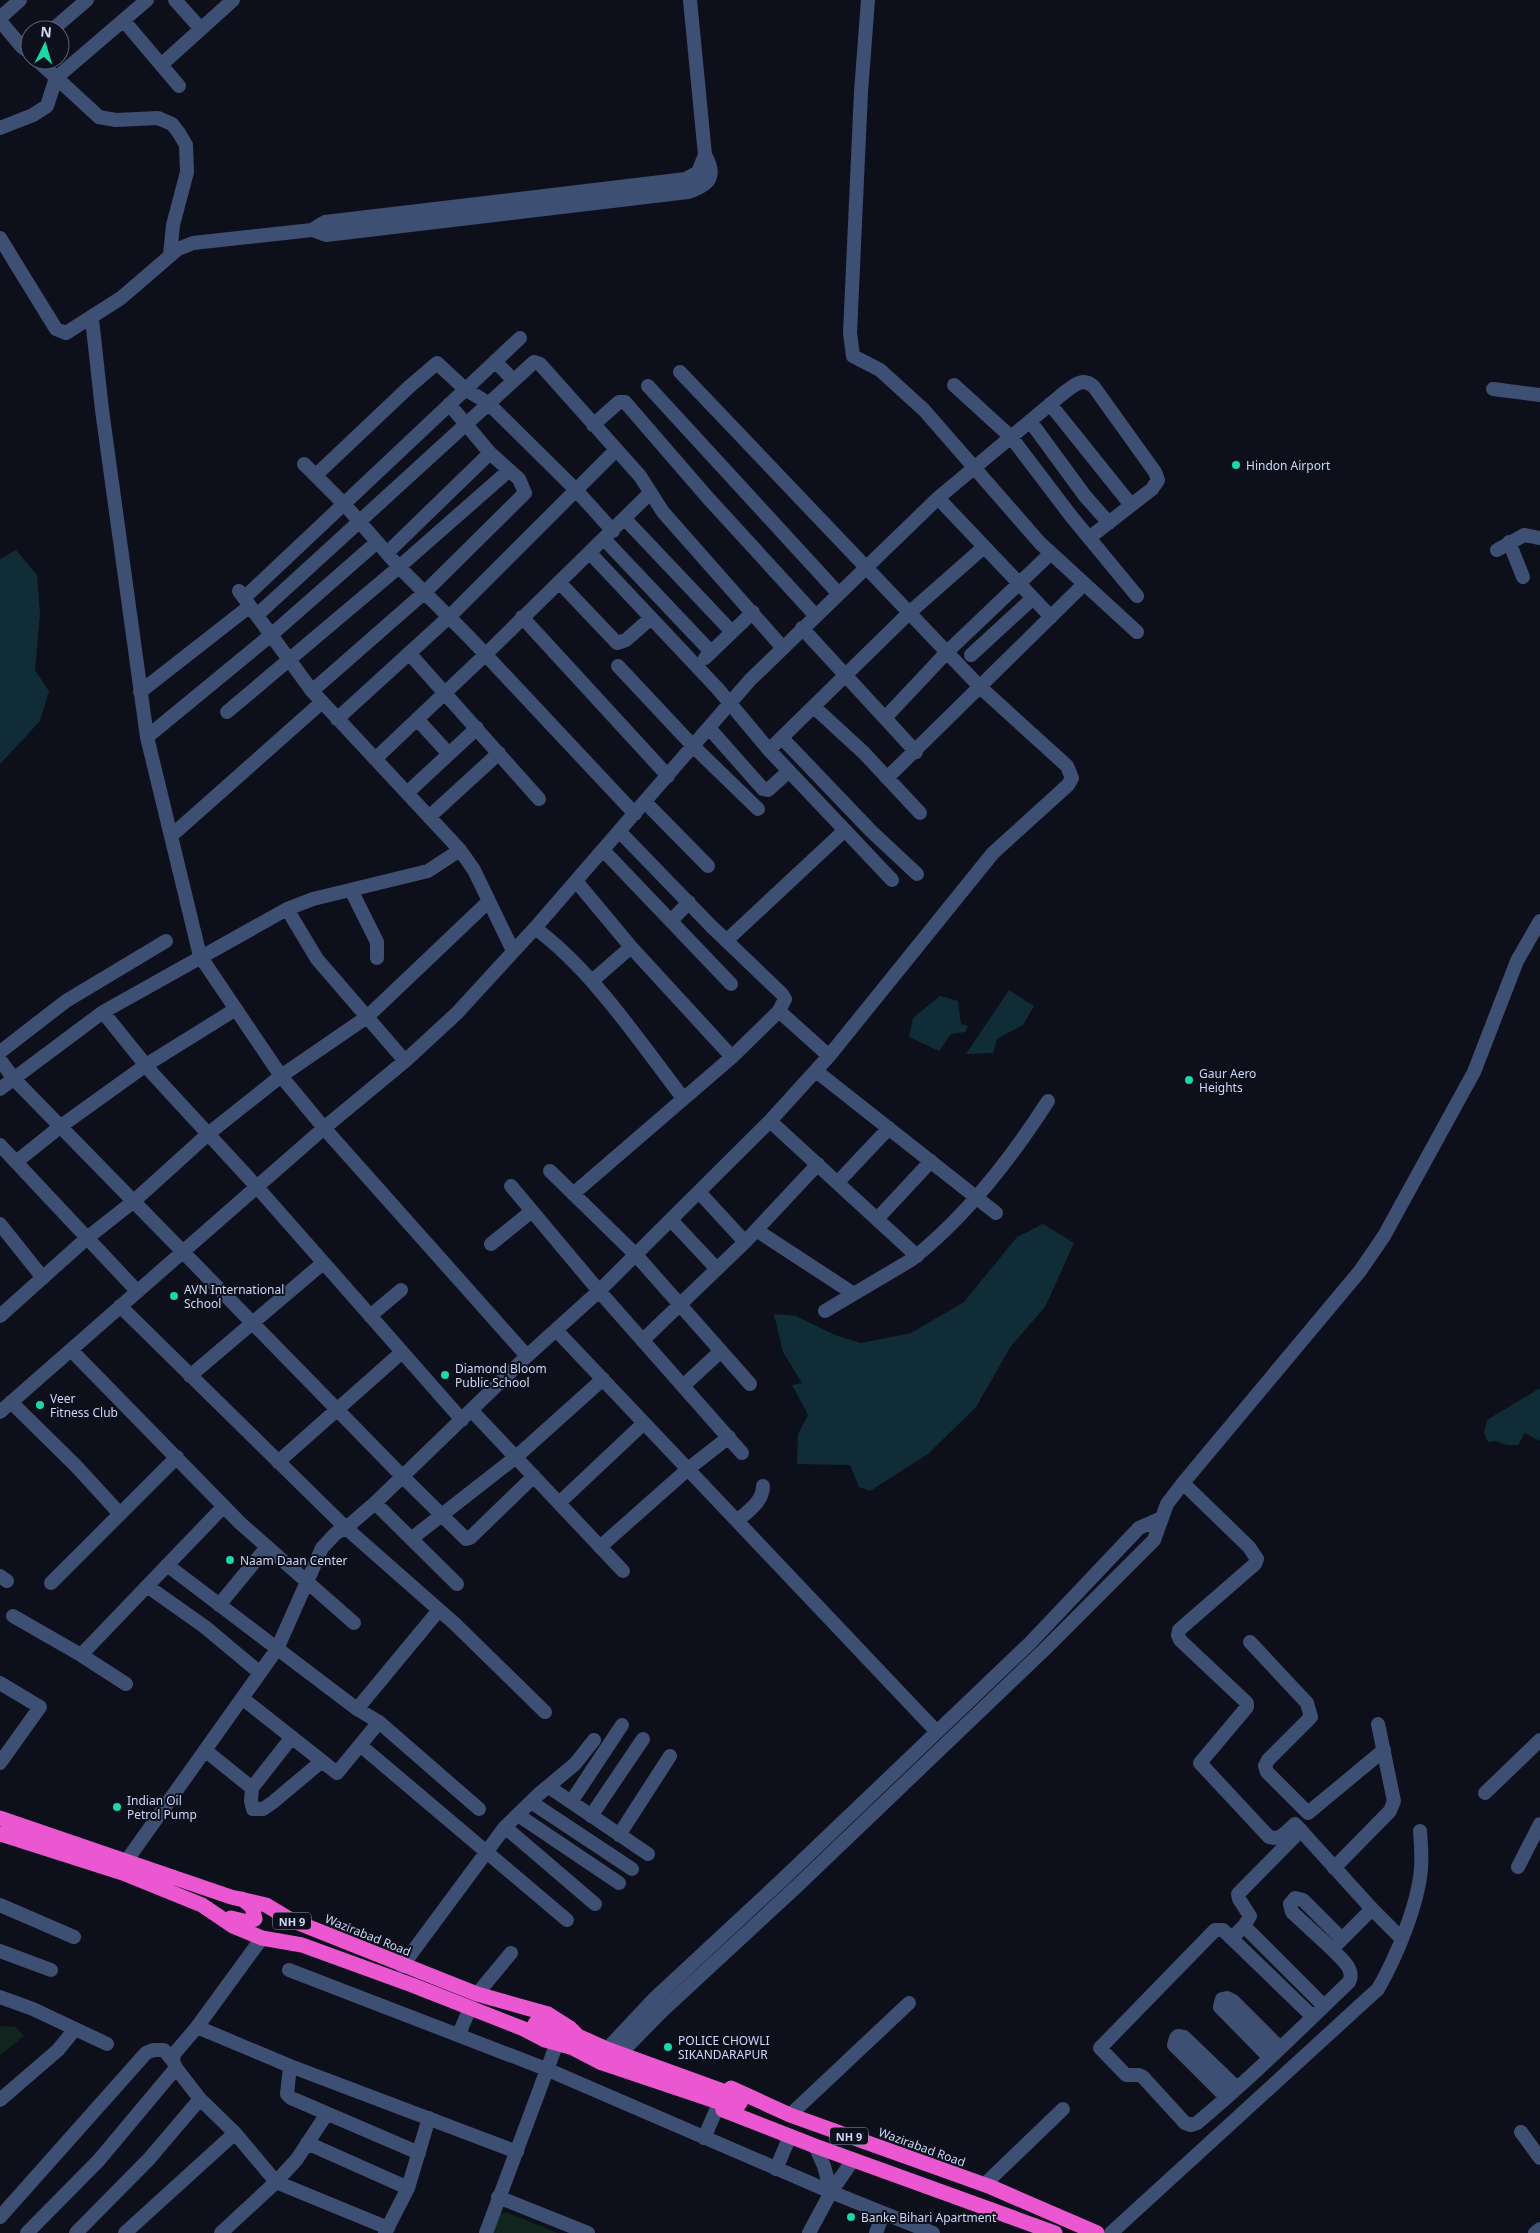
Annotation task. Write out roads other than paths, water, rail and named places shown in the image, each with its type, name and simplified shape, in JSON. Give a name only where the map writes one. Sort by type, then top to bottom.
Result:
[{"type":"highway","name":"Wazirabad Road","points":[[0,1818],[242,1900],[266,1905],[291,1920],[402,1966],[473,2001],[569,2042],[610,2066],[711,2097]]},
{"type":"highway","name":"Wazirabad Road","points":[[0,1834],[123,1872],[202,1905],[233,1926],[262,1938],[302,1946],[412,1985],[473,2001],[548,2014],[570,2028],[569,2042]]},
{"type":"highway","points":[[220,1916],[254,1921],[255,1915],[252,1907],[242,1900]]},
{"type":"highway","name":"Wazirabad Road","points":[[569,2042],[613,2052],[711,2097],[724,2110],[815,2146],[1055,2233]]},
{"type":"highway","name":"Wazirabad Road","points":[[711,2097],[725,2086],[748,2094],[790,2115],[988,2186],[1097,2233]]},
{"type":"street","points":[[20,0],[0,20],[20,41]]},
{"type":"street","points":[[64,20],[87,0]]},
{"type":"street","points":[[0,128],[33,115],[47,106],[52,97],[56,78],[147,0]]},
{"type":"street","points":[[175,0],[202,29]]},
{"type":"street","points":[[161,65],[233,0]]},
{"type":"street","points":[[312,230],[326,235],[336,234],[688,192],[705,184],[711,173],[710,164],[705,155],[690,0]]},
{"type":"street","points":[[868,0],[861,92],[850,333],[853,356],[880,370],[924,410],[1051,553],[1136,632]]},
{"type":"street","points":[[124,21],[178,86]]},
{"type":"street","points":[[48,70],[99,117],[116,120],[158,118],[172,124],[179,133],[186,145],[187,172],[173,225],[170,255]]},
{"type":"street","points":[[0,238],[56,329],[66,333],[92,318],[132,290],[178,249],[193,243],[312,230],[325,222],[686,179],[700,168],[705,155]]},
{"type":"street","points":[[692,176],[705,184]]},
{"type":"street","points":[[92,318],[102,410],[147,737],[200,956],[281,1076],[324,1128],[527,1356]]},
{"type":"street","points":[[247,603],[344,504],[520,338]]},
{"type":"street","points":[[495,361],[513,380]]},
{"type":"street","points":[[140,692],[247,603],[359,522],[534,362],[540,364],[640,476],[663,512],[753,612],[782,648]]},
{"type":"street","points":[[316,475],[437,363],[465,390],[488,403],[576,490],[608,535],[711,652]]},
{"type":"street","points":[[127,1860],[277,1649],[322,1548],[336,1533],[346,1528],[375,1503],[401,1475],[599,1291],[770,1121],[829,1056],[993,853],[1068,785],[1072,778],[1067,766],[980,687],[680,372]]},
{"type":"street","points":[[120,1514],[76,1466],[4,1405],[71,1350],[324,1128],[405,1061],[482,988],[750,680],[838,592],[938,498],[1078,382],[1089,382],[1094,387],[1157,476],[1156,485],[1089,538]]},
{"type":"street","points":[[954,385],[1011,437],[1089,538],[1137,596]]},
{"type":"street","points":[[648,386],[838,592]]},
{"type":"street","points":[[1493,389],[1540,395]]},
{"type":"street","points":[[593,425],[619,402],[625,402],[708,498],[815,616]]},
{"type":"street","points":[[312,691],[425,592],[526,493],[519,479],[490,453],[449,404]]},
{"type":"street","points":[[1050,404],[1131,505]]},
{"type":"street","points":[[1030,422],[1085,496],[1109,523]]},
{"type":"street","points":[[337,719],[450,616],[616,450]]},
{"type":"street","points":[[147,737],[271,635],[382,548],[490,453]]},
{"type":"street","points":[[304,464],[344,504],[399,567],[450,616],[635,814]]},
{"type":"street","points":[[227,712],[399,567],[506,473]]},
{"type":"street","points":[[375,759],[626,519],[650,493]]},
{"type":"street","points":[[938,498],[1051,617]]},
{"type":"street","points":[[626,519],[732,632]]},
{"type":"street","points":[[1497,550],[1509,542],[1524,536],[1540,538]]},
{"type":"street","points":[[1509,542],[1523,577]]},
{"type":"street","points":[[769,750],[909,613],[984,547]]},
{"type":"street","points":[[590,553],[696,666],[769,750],[892,880]]},
{"type":"street","points":[[885,718],[946,652],[1051,553]]},
{"type":"street","points":[[559,582],[617,643],[626,640],[651,618]]},
{"type":"street","points":[[887,778],[916,752],[1084,584]]},
{"type":"street","points":[[971,655],[1033,598]]},
{"type":"street","points":[[247,603],[312,691],[460,850],[474,870],[514,951]]},
{"type":"street","points":[[696,666],[753,612]]},
{"type":"street","points":[[522,617],[668,776]]},
{"type":"street","points":[[802,628],[916,752]]},
{"type":"street","points":[[409,653],[539,799]]},
{"type":"street","points":[[618,666],[693,746],[758,809]]},
{"type":"street","points":[[171,836],[322,702]]},
{"type":"street","points":[[814,706],[864,753],[920,813]]},
{"type":"street","points":[[417,719],[449,754]]},
{"type":"street","points":[[407,793],[476,728]]},
{"type":"street","points":[[709,728],[763,789],[768,790],[772,788],[789,771]]},
{"type":"street","points":[[782,738],[871,830],[917,874]]},
{"type":"street","points":[[429,817],[499,753]]},
{"type":"street","points":[[645,802],[708,866]]},
{"type":"street","points":[[728,940],[845,830]]},
{"type":"street","points":[[574,1194],[732,1057],[779,1011],[785,999],[619,831]]},
{"type":"street","points":[[0,1089],[103,1012],[287,909],[313,899],[428,871],[460,850]]},
{"type":"street","points":[[603,850],[731,984]]},
{"type":"street","points":[[576,881],[631,946],[732,1057]]},
{"type":"street","points":[[351,890],[377,942],[377,958]]},
{"type":"street","points":[[0,1316],[87,1238],[134,1201],[208,1134],[281,1076],[367,1017],[489,901]]},
{"type":"street","points":[[671,921],[689,902]]},
{"type":"street","points":[[287,909],[317,959],[376,1030],[405,1061]]},
{"type":"street","points":[[613,2052],[662,2011],[795,1888],[1044,1650],[1154,1540],[1167,1504],[1360,1271],[1384,1236],[1474,1072],[1517,960],[1540,922]]},
{"type":"street","points":[[535,928],[554,942],[592,981],[683,1098]]},
{"type":"street","points":[[0,1052],[82,991],[166,941]]},
{"type":"street","points":[[592,981],[631,946]]},
{"type":"street","points":[[16,1162],[61,1126],[146,1065],[236,1009]]},
{"type":"street","points":[[779,1011],[829,1056]]},
{"type":"street","points":[[103,1012],[146,1065],[257,1187],[402,1352],[467,1415],[516,1457],[624,1572]]},
{"type":"street","points":[[0,1060],[14,1079],[336,1409],[466,1539],[470,1538],[534,1476]]},
{"type":"street","points":[[816,1071],[996,1213]]},
{"type":"street","points":[[825,1311],[917,1256],[977,1197],[1013,1152],[1048,1100]]},
{"type":"street","points":[[770,1121],[917,1256]]},
{"type":"street","points":[[838,1182],[889,1128]]},
{"type":"street","points":[[0,1145],[137,1291]]},
{"type":"street","points":[[877,1219],[932,1161]]},
{"type":"street","points":[[643,1340],[745,1242],[818,1164]]},
{"type":"street","points":[[550,1171],[636,1255],[750,1384]]},
{"type":"street","points":[[511,1186],[599,1291],[742,1453]]},
{"type":"street","points":[[699,1192],[745,1242]]},
{"type":"street","points":[[492,1244],[532,1211]]},
{"type":"street","points":[[671,1220],[716,1268]]},
{"type":"street","points":[[0,1224],[42,1278]]},
{"type":"street","points":[[756,1230],[854,1294]]},
{"type":"street","points":[[190,1376],[323,1264]]},
{"type":"street","points":[[370,1316],[401,1290]]},
{"type":"street","points":[[120,1306],[346,1528],[439,1610],[544,1712]]},
{"type":"street","points":[[556,1330],[937,1732]]},
{"type":"street","points":[[71,1350],[224,1506],[267,1547],[354,1623]]},
{"type":"street","points":[[683,1386],[721,1351]]},
{"type":"street","points":[[278,1462],[402,1352]]},
{"type":"street","points":[[411,1538],[516,1457],[603,1379]]},
{"type":"street","points":[[559,1503],[644,1423]]},
{"type":"street","points":[[600,1547],[688,1469],[729,1437]]},
{"type":"street","points":[[51,1583],[177,1457]]},
{"type":"street","points":[[1183,1483],[1249,1548],[1257,1559],[1255,1564],[1179,1630],[1180,1640],[1247,1702],[1245,1712],[1200,1763],[1269,1838],[1279,1838],[1298,1827]]},
{"type":"street","points":[[737,1521],[759,1501],[763,1493],[763,1486]]},
{"type":"street","points":[[375,1503],[457,1584]]},
{"type":"street","points":[[81,1655],[224,1506]]},
{"type":"street","points":[[613,2052],[653,2000],[1031,1642],[1139,1528],[1162,1518]]},
{"type":"street","points":[[219,1605],[267,1547]]},
{"type":"street","points":[[167,1565],[357,1709],[379,1722],[479,1809]]},
{"type":"street","points":[[147,1586],[205,1627],[259,1672]]},
{"type":"street","points":[[357,1709],[439,1610]]},
{"type":"street","points":[[14,1616],[126,1684]]},
{"type":"street","points":[[1250,1642],[1308,1703],[1311,1717],[1268,1760],[1265,1766],[1267,1772],[1308,1812]]},
{"type":"street","points":[[0,1683],[40,1707],[0,1762]]},
{"type":"street","points":[[242,1698],[338,1773],[379,1722]]},
{"type":"street","points":[[1334,1868],[1390,1811],[1394,1801],[1378,1724]]},
{"type":"street","points":[[571,1802],[622,1725]]},
{"type":"street","points":[[292,1737],[252,1788],[251,1801],[253,1809],[262,1809],[272,1804],[322,1761]]},
{"type":"street","points":[[591,1816],[643,1739]]},
{"type":"street","points":[[402,1966],[505,1827],[576,1764],[594,1740]]},
{"type":"street","points":[[1485,1793],[1540,1740]]},
{"type":"street","points":[[360,1745],[566,1920]]},
{"type":"street","points":[[1232,1938],[1244,1926],[1250,1916],[1239,1899],[1238,1894],[1298,1827],[1308,1812],[1384,1750]]},
{"type":"street","points":[[206,1751],[252,1788]]},
{"type":"street","points":[[619,1835],[670,1756]]},
{"type":"street","points":[[899,1768],[908,1779]]},
{"type":"street","points":[[549,1787],[648,1854]]},
{"type":"street","points":[[531,1802],[632,1869]]},
{"type":"street","points":[[518,1815],[620,1883]]},
{"type":"street","points":[[1518,1867],[1536,1840],[1540,1824]]},
{"type":"street","points":[[505,1827],[595,1904]]},
{"type":"street","points":[[1298,1827],[1372,1910],[1400,1938]]},
{"type":"street","points":[[1111,2233],[1378,1989],[1386,1975],[1409,1920],[1421,1872],[1420,1831]]},
{"type":"street","points":[[0,1905],[74,1937]]},
{"type":"street","points":[[1313,2017],[1223,1930],[1215,1930],[1100,2048],[1126,2075],[1139,2075],[1143,2077],[1186,2122],[1191,2125],[1197,2123],[1237,2088],[1274,2052],[1313,2017],[1349,1982],[1352,1977],[1350,1970],[1337,1944],[1372,1910]]},
{"type":"street","points":[[1244,1926],[1324,2006]]},
{"type":"street","points":[[27,2233],[99,2160],[174,2065],[174,2054],[197,2027],[262,1938]]},
{"type":"street","points":[[0,1951],[51,1970]]},
{"type":"street","points":[[458,2034],[473,2001],[510,1953]]},
{"type":"street","points":[[288,1970],[546,2069],[830,2192],[933,2233]]},
{"type":"street","points":[[0,1997],[107,2044]]},
{"type":"street","points":[[790,2115],[909,2003]]},
{"type":"street","points":[[197,2027],[290,2066],[517,2152]]},
{"type":"street","points":[[0,2100],[58,2050],[75,2029]]},
{"type":"street","points":[[1226,2097],[1174,2045],[1178,2036],[1184,2036],[1237,2088]]},
{"type":"street","points":[[486,2233],[546,2069],[569,2042]]},
{"type":"street","points":[[0,2217],[146,2053],[153,2050],[164,2050],[200,2098],[235,2133],[276,2182],[387,2230],[408,2188],[429,2118]]},
{"type":"street","points":[[290,2066],[287,2094],[290,2098],[419,2154]]},
{"type":"street","points":[[704,2138],[711,2097]]},
{"type":"street","points":[[76,2233],[149,2160],[200,2098]]},
{"type":"street","points":[[988,2186],[1063,2108]]},
{"type":"street","points":[[1212,2111],[1227,2127]]},
{"type":"street","points":[[221,2233],[276,2182],[297,2159],[326,2115]]},
{"type":"street","points":[[1521,2132],[1540,2158]]},
{"type":"street","points":[[125,2233],[235,2133]]},
{"type":"street","points":[[776,2169],[790,2136]]},
{"type":"street","points":[[307,2143],[408,2188]]},
{"type":"street","points":[[815,2146],[824,2166],[830,2192]]},
{"type":"street","points":[[809,2233],[830,2192],[853,2160]]},
{"type":"street","points":[[498,2197],[588,2233]]},
{"type":"street","points":[[876,2233],[883,2214]]},
{"type":"street","points":[[1535,2233],[1540,2229]]},
{"type":"water","points":[[16,550],[37,575],[40,614],[35,670],[49,691],[40,721],[0,764],[0,559]]},
{"type":"water","points":[[1009,990],[1034,1006],[1023,1025],[997,1039],[993,1053],[966,1054]]},
{"type":"water","points":[[940,996],[958,1001],[961,1024],[968,1026],[965,1032],[951,1034],[939,1051],[909,1037],[913,1018]]},
{"type":"water","points":[[1043,1224],[1074,1243],[1045,1307],[1011,1346],[976,1407],[928,1454],[870,1491],[859,1487],[850,1465],[797,1464],[798,1434],[808,1415],[792,1385],[802,1383],[783,1352],[774,1314],[796,1316],[835,1335],[861,1343],[911,1333],[964,1302],[1017,1237]]},
{"type":"water","points":[[1540,1388],[1540,1441],[1525,1433],[1518,1445],[1507,1445],[1495,1441],[1488,1442],[1484,1433],[1487,1420]]},
{"type":"place","name":"Hindon Airport","points":[[1236,465]]},
{"type":"place","name":"Gaur Aero Heights","points":[[1189,1080]]},
{"type":"place","name":"AVN International School","points":[[174,1296]]},
{"type":"place","name":"Diamond Bloom Public School","points":[[445,1375]]},
{"type":"place","name":"Veer Fitness Club","points":[[40,1405]]},
{"type":"place","name":"Naam Daan Center","points":[[230,1560]]},
{"type":"place","name":"Indian Oil Petrol Pump","points":[[117,1807]]},
{"type":"place","name":"POLICE CHOWLI SIKANDARAPUR","points":[[668,2047]]},
{"type":"place","name":"Banke Bihari Apartment","points":[[851,2217]]}]
